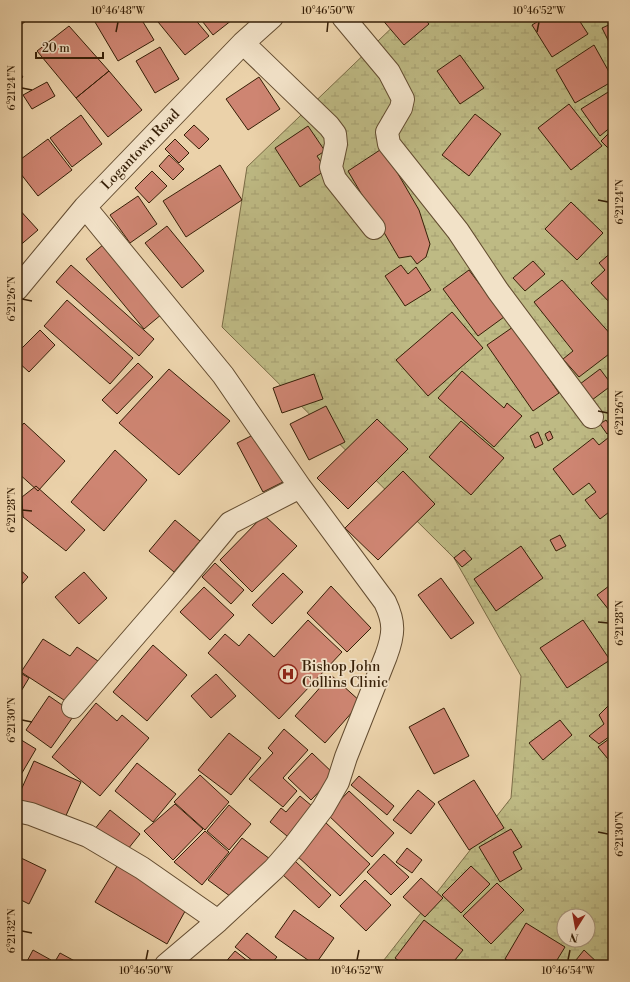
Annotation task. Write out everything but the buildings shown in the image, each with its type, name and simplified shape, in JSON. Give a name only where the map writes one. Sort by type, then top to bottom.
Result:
[{"type":"street","name":"Logantown Road","points":[[17,289],[85,207],[243,43],[272,17]]},
{"type":"street","points":[[343,17],[389,72],[403,99],[401,108],[387,132],[389,144],[458,231],[498,291],[592,417]]},
{"type":"street","points":[[243,43],[329,126],[335,134],[336,144],[331,166],[335,179],[374,228]]},
{"type":"street","points":[[85,207],[223,375],[300,487],[386,602],[391,615],[393,628],[392,640],[346,757],[338,782],[324,808],[274,869],[218,921],[166,965]]},
{"type":"street","points":[[73,707],[178,587],[230,523],[300,487]]},
{"type":"street","points":[[17,811],[30,814],[88,836],[142,868],[218,921]]},
{"type":"green space","points":[[403,17],[613,17],[613,965],[380,965],[511,798],[521,676],[454,558],[222,327],[247,167]]},
{"type":"place","name":"Bishop John Collins Clinic","points":[[288,674]]}]
